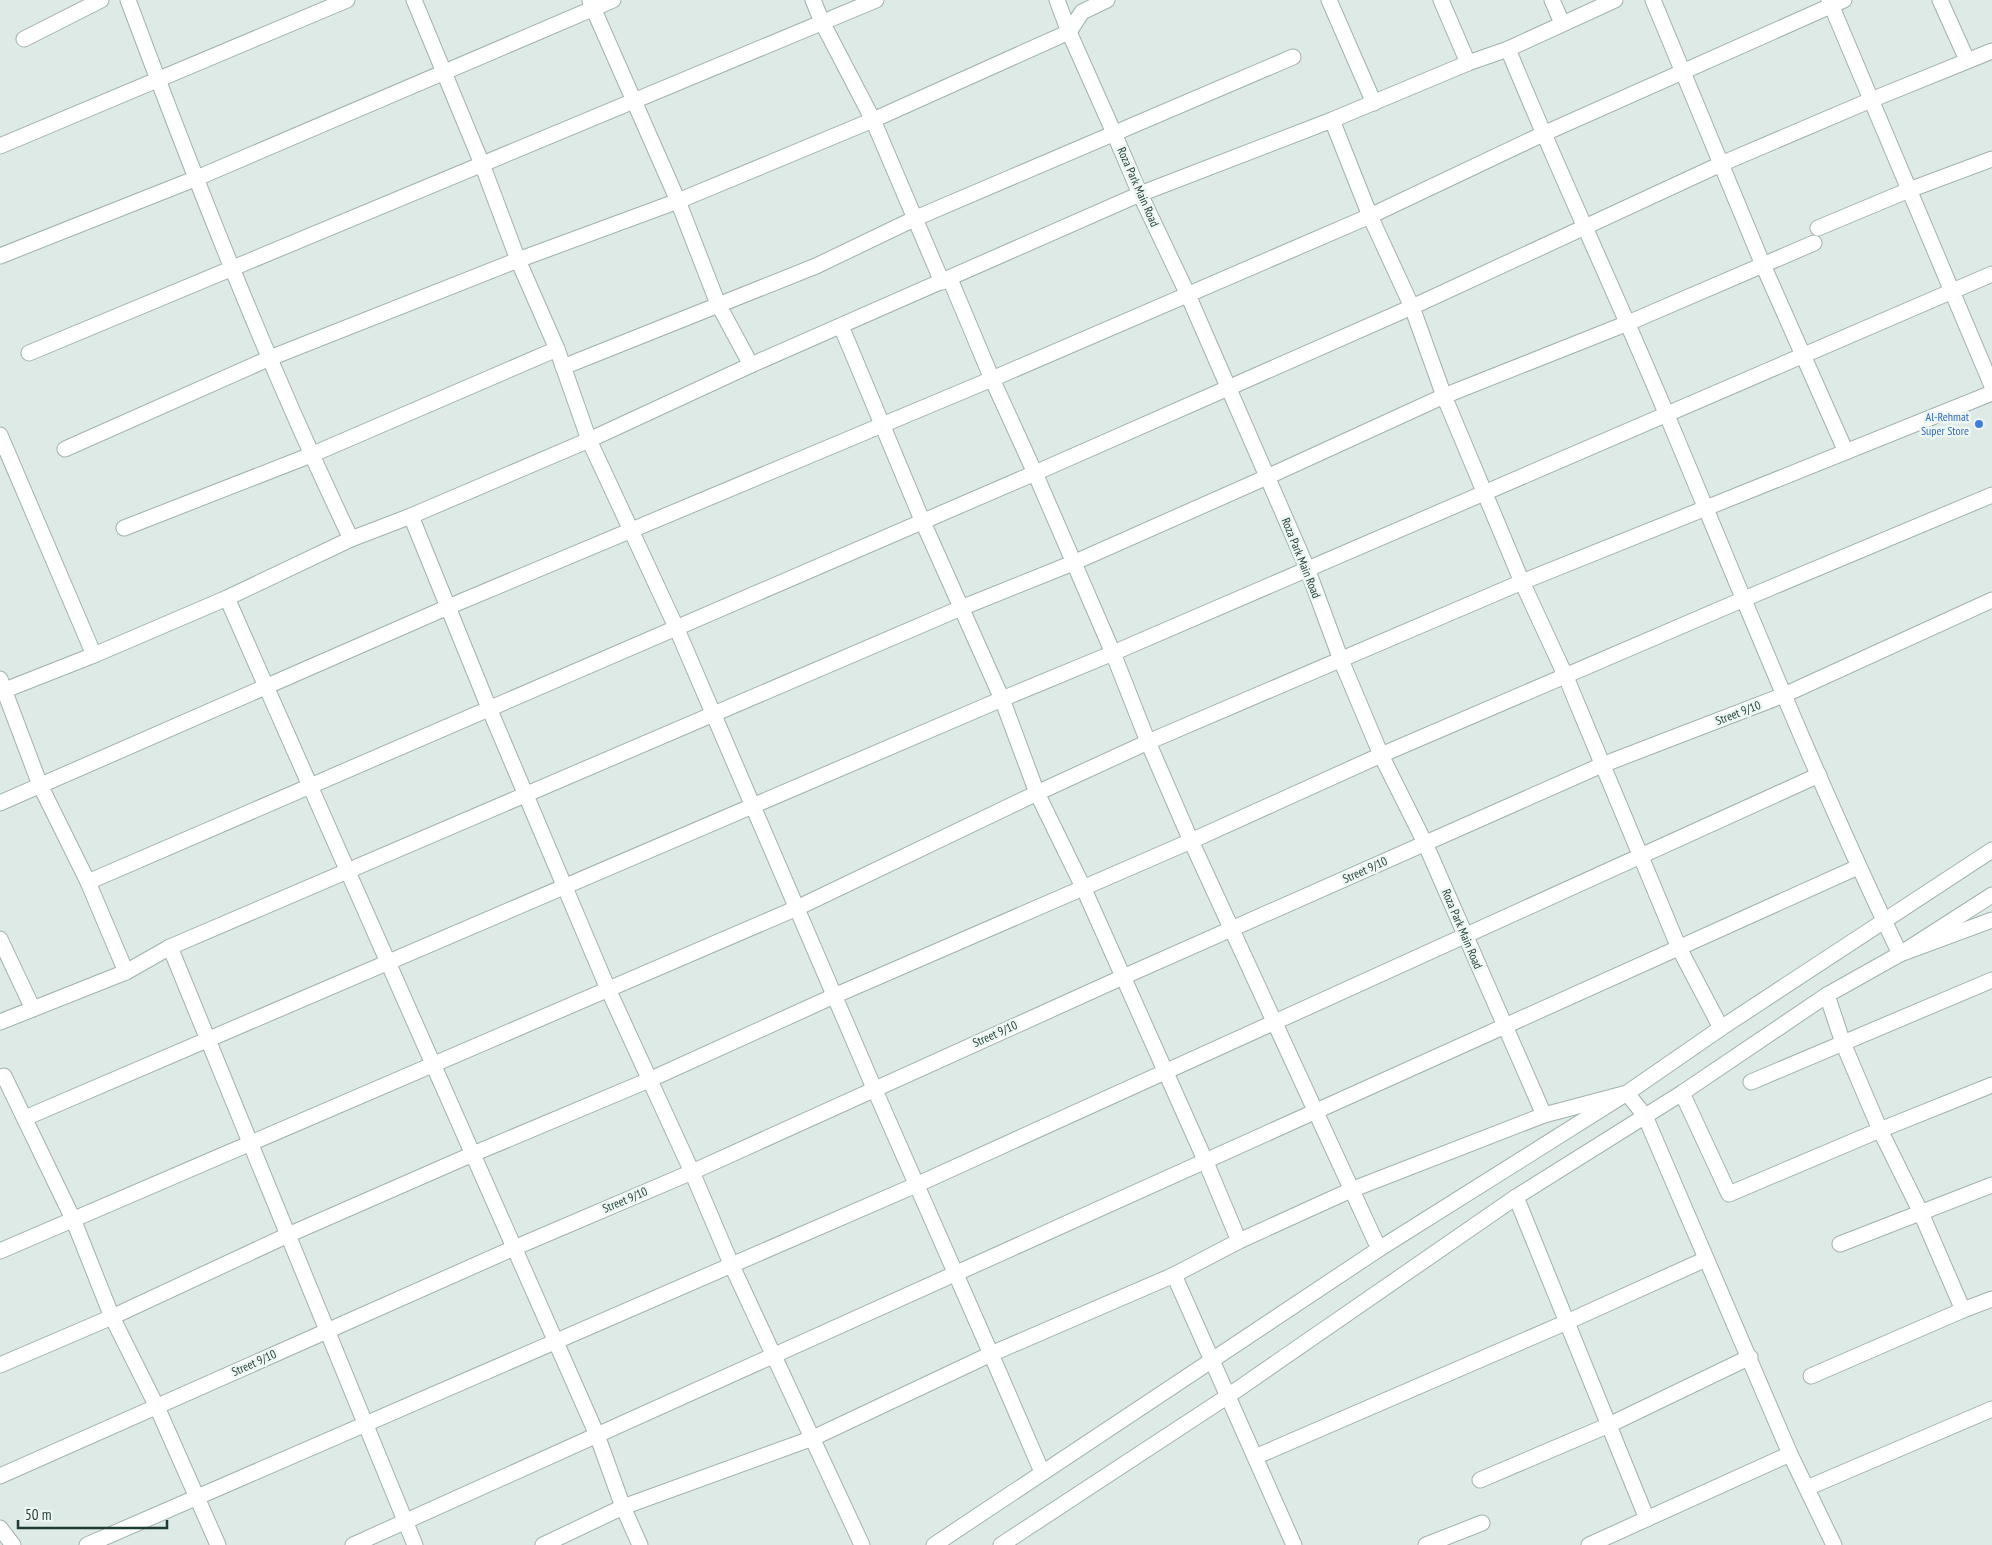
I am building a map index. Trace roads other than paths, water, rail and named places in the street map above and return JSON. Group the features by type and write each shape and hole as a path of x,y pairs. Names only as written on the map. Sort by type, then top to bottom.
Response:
{"street":[{"path":"24,39 101,0"},
{"path":"128,0 232,269 311,455 351,539"},
{"path":"0,146 347,0"},
{"path":"414,0 482,164 518,260 556,349 589,440 676,626 916,1186 992,1354 1042,1472"},
{"path":"0,256 197,178 444,72 591,4 613,0"},
{"path":"813,0 822,22 873,120 916,218 1035,472 1191,841 1379,1249"},
{"path":"29,353 876,0"},
{"name":"Roza Park Main Road","path":"1057,0 1069,32 1140,194 1188,295 1307,568 1341,660 1382,755 1425,844 1544,1115"},
{"path":"65,449 270,358 518,260 678,201 873,120 1069,32 1082,12 1107,0"},
{"path":"1329,0 1374,103"},
{"path":"1441,0 1468,63"},
{"path":"1552,0 1562,23"},
{"path":"126,972 88,882 40,785 2,687 94,655 227,598 351,539 411,516 589,440 751,365 1140,194 1332,120 1468,63 1508,49 1615,0"},
{"path":"1652,0 1763,265 1846,452"},
{"path":"1940,0 1967,60"},
{"path":"0,803 448,607 992,380 1370,216 1543,134 1835,2 1871,100 1992,386"},
{"path":"591,4 678,201 718,304 751,365"},
{"path":"1508,49 1543,134 1628,323 1705,509 1858,867 1900,954"},
{"path":"88,882 1412,307 1721,164 1992,51"},
{"path":"563,367 816,266 916,218 1293,57"},
{"path":"1332,120 1370,216 1412,307 1444,396 1522,582 1566,677 1679,948 1721,1028"},
{"path":"1818,228 1909,190 1992,159"},
{"path":"0,1022 126,972 170,947 961,608 1073,563 1444,396 1628,323 1814,243"},
{"path":"25,1118 1002,699 1112,654 1307,568 1992,274"},
{"path":"840,326 922,520 1002,699 1037,793 1083,887 1205,1160 1239,1241"},
{"path":"124,528 311,455 556,349"},
{"path":"0,1251 796,908 1148,742 1522,582 1992,393"},
{"path":"0,435 94,655"},
{"path":"0,1365 112,1317 473,1154 650,1080 834,996 1191,841 1382,755 1744,599 1992,495"},
{"path":"411,516 489,708 608,989 692,1172 773,1356 862,1545"},
{"path":"227,598 597,1435 622,1507 640,1545"},
{"name":"Street 9/10","path":"0,1476 514,1248 692,1172 874,1088 1602,765 1784,695 1992,600"},
{"path":"87,1545 916,1186 1819,775"},
{"path":"934,1545 1379,1249 1626,1093 1721,1028 1992,850"},
{"path":"353,1545 1858,867"},
{"path":"1001,1545 1228,1396 1516,1197 1682,1093 1827,995 1900,954 1992,895"},
{"path":"1900,954 1992,920"},
{"path":"0,939 33,1009"},
{"path":"170,947 415,1545"},
{"path":"1751,1082 1992,980"},
{"path":"1827,995 1843,1043 1880,1130 1921,1213 1963,1310"},
{"path":"0,1078 4,1076 73,1218 112,1317 156,1406 218,1545"},
{"path":"1682,1093 1729,1194 1992,1085"},
{"path":"543,1545 622,1507 813,1438 992,1354 1174,1275 1239,1241 1351,1190 1544,1115 1626,1093"},
{"path":"1626,1093 1645,1116 1790,1454 1834,1545"},
{"path":"1840,1244 1992,1185"},
{"path":"1516,1197 1647,1519"},
{"path":"1255,1458 1567,1322 1706,1259"},
{"path":"1174,1275 1294,1545"},
{"path":"1811,1376 1992,1299"},
{"path":"1480,1480 1609,1425 1750,1357"},
{"path":"1807,1488 1992,1409"},
{"path":"1589,1545 1790,1454"},
{"path":"1426,1545 1482,1522"},
{"path":"0,1528 13,1545"}],"place":[{"name":"Al-Rehmat Super Store","path":"1979,424"}]}
